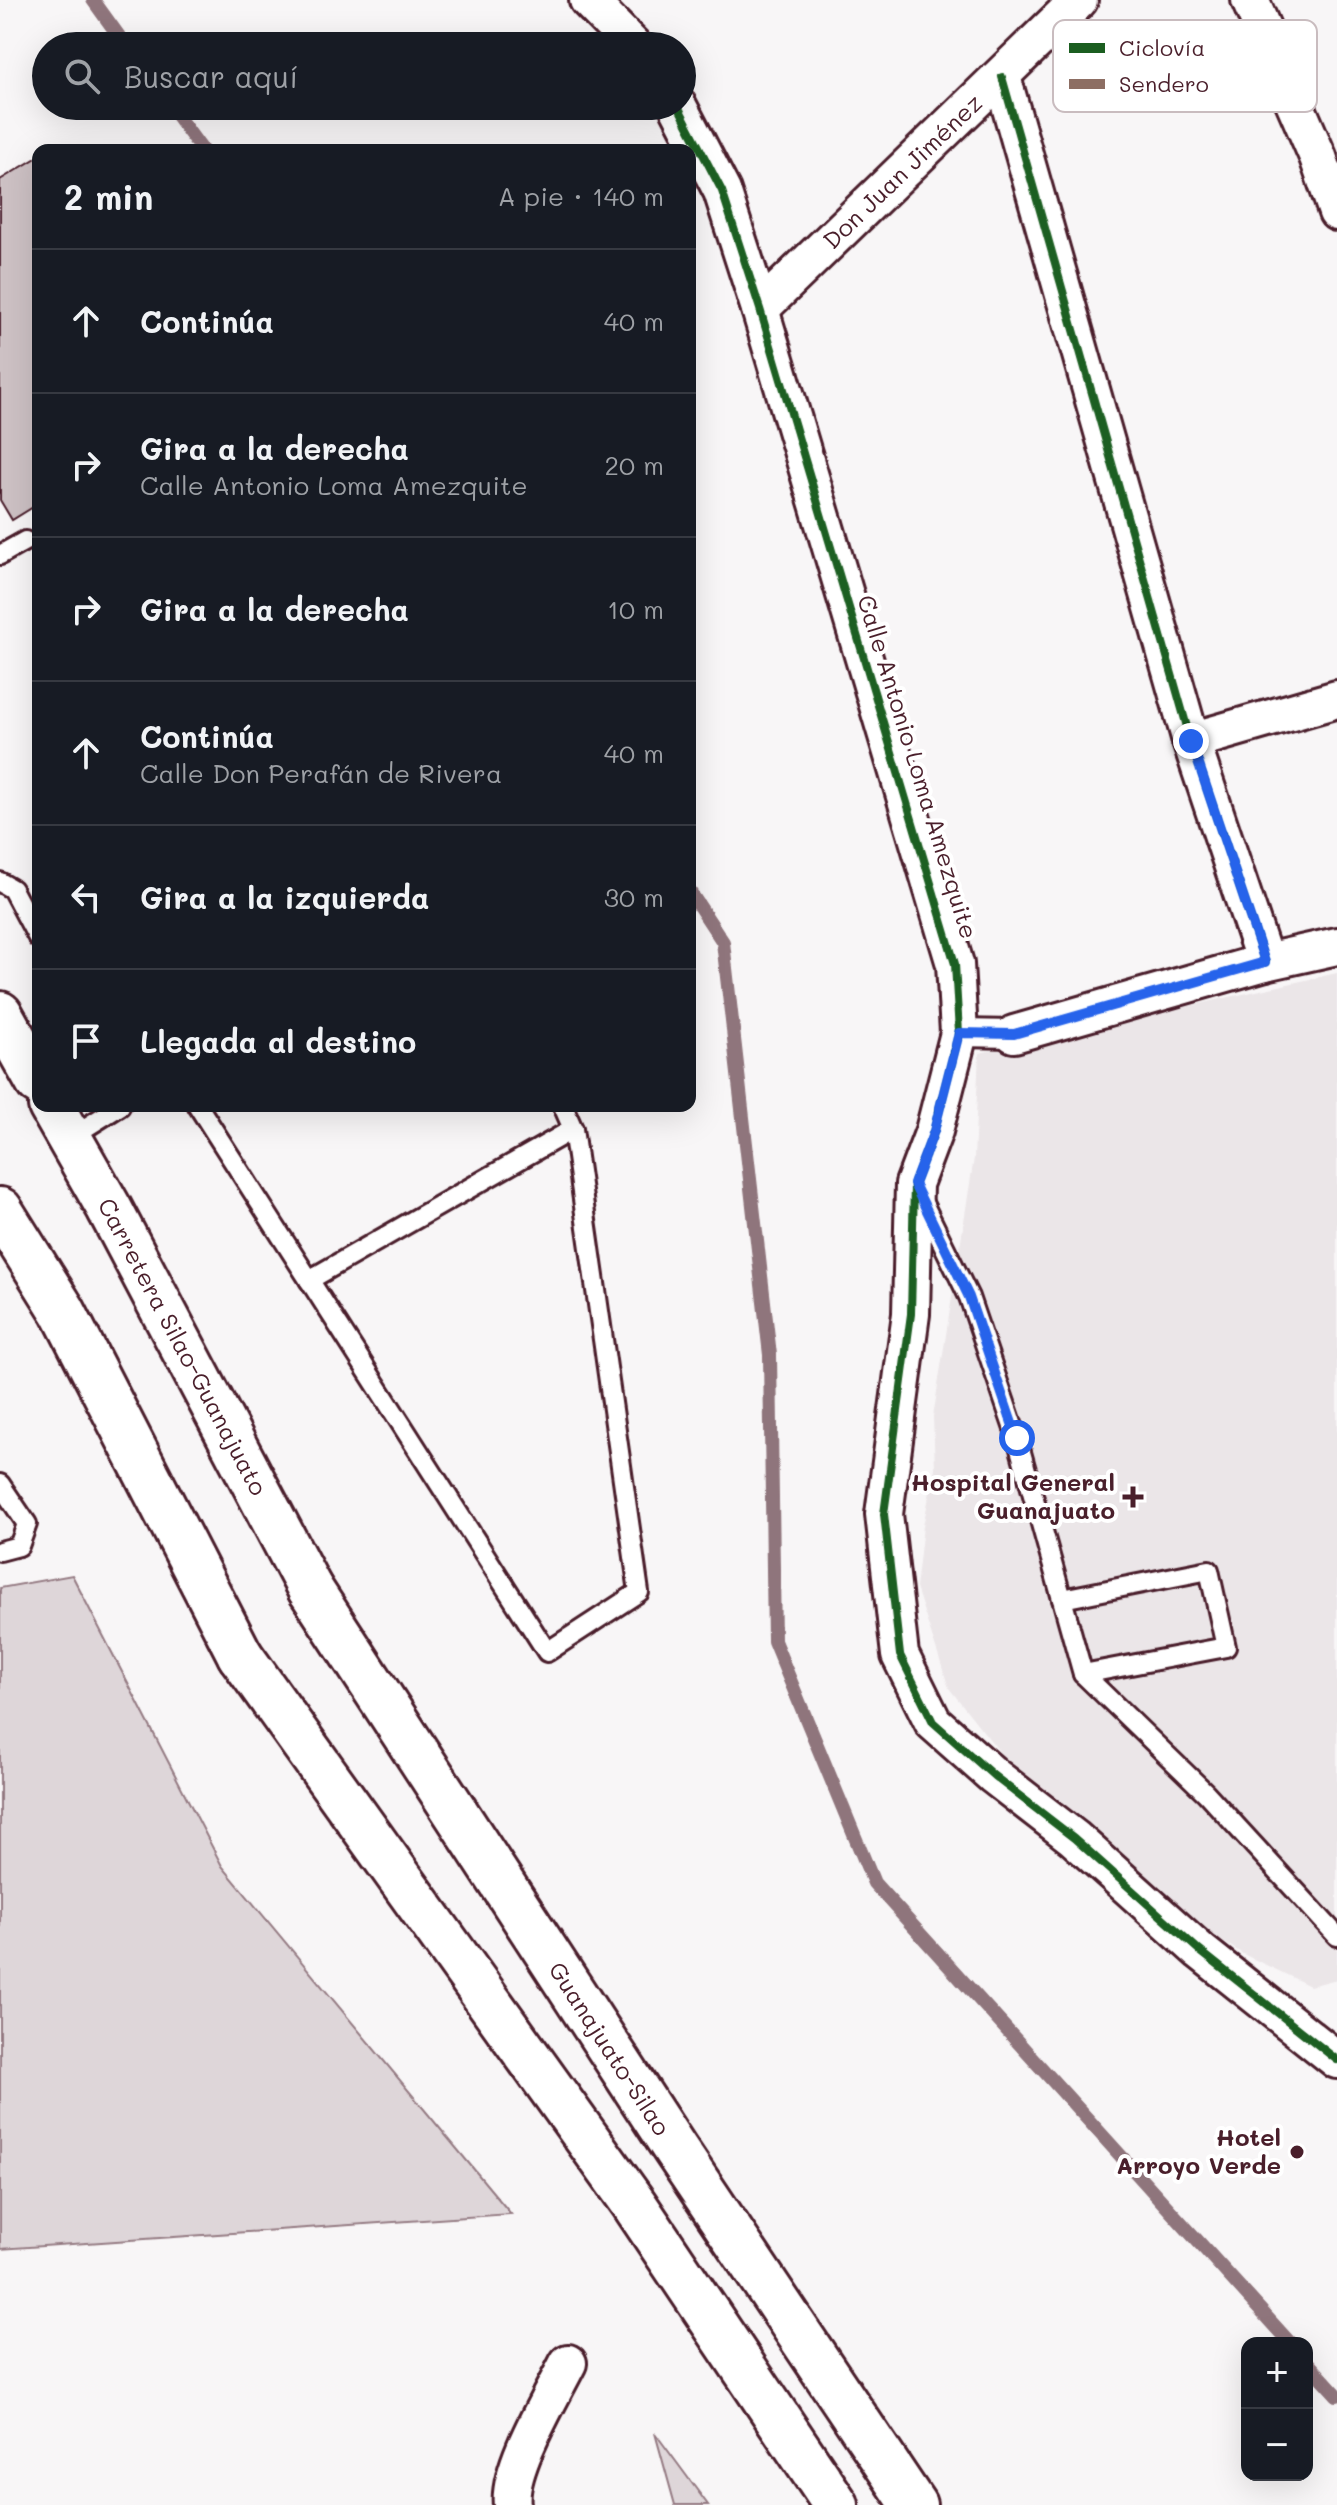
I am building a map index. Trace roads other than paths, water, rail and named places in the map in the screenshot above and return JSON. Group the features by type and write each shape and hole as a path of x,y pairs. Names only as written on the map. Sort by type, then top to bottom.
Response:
{"main road":[{"path":"0,1014 32,1071"},
{"name":"Carretera Silao-Guanajuato","path":"60,1122 310,1589"},
{"path":"2,1220 63,1311 240,1655 634,2204 836,2505"},
{"name":"Guanajuato-Silao","path":"310,1589 675,2149 914,2505"}],"street":[{"name":"Don Juan Jiménez","path":"1059,20 1079,0"},
{"path":"1250,0 1261,20"},
{"path":"593,2 620,32"},
{"name":"Don Juan Jiménez","path":"760,309 1053,26"},
{"path":"1002,77 1191,741 1265,962"},
{"path":"1309,112 1328,148 1337,212"},
{"name":"Calle Antonio Loma Amezquite","path":"685,120 722,191 760,309 955,964 959,1033 934,1131 914,1184 911,1314 884,1514 900,1655 933,1722 994,1776 1074,1838 1200,1951 1337,2060"},
{"path":"1191,741 1337,699"},
{"path":"959,1033 1014,1034 1265,962 1337,946"},
{"path":"512,2505 519,2461 568,2363"}],"lane":[{"path":"0,555 25,541"},
{"path":"0,882 12,889 32,927"},
{"path":"60,1122 98,1112"},
{"path":"202,1112 547,1652 639,1592 573,1129 566,1112"},
{"path":"309,1280 573,1129"},
{"path":"914,1184 969,1297 1017,1438 1083,1674 1206,1793 1337,1936"},
{"path":"0,1484 27,1524 19,1546 0,1551"},
{"path":"1062,1599 1209,1570 1226,1647 1083,1674"}],"waterway":[{"path":"93,0 116,32"},
{"path":"180,120 198,144"},
{"path":"696,901 723,942 770,1355 774,1641 874,1883 1285,2337"},
{"path":"1313,2369 1337,2395"}],"place":[{"name":"Hospital General Guanajuato","path":"1133,1497"},
{"name":"Hotel Arroyo Verde","path":"1297,2152"}]}
